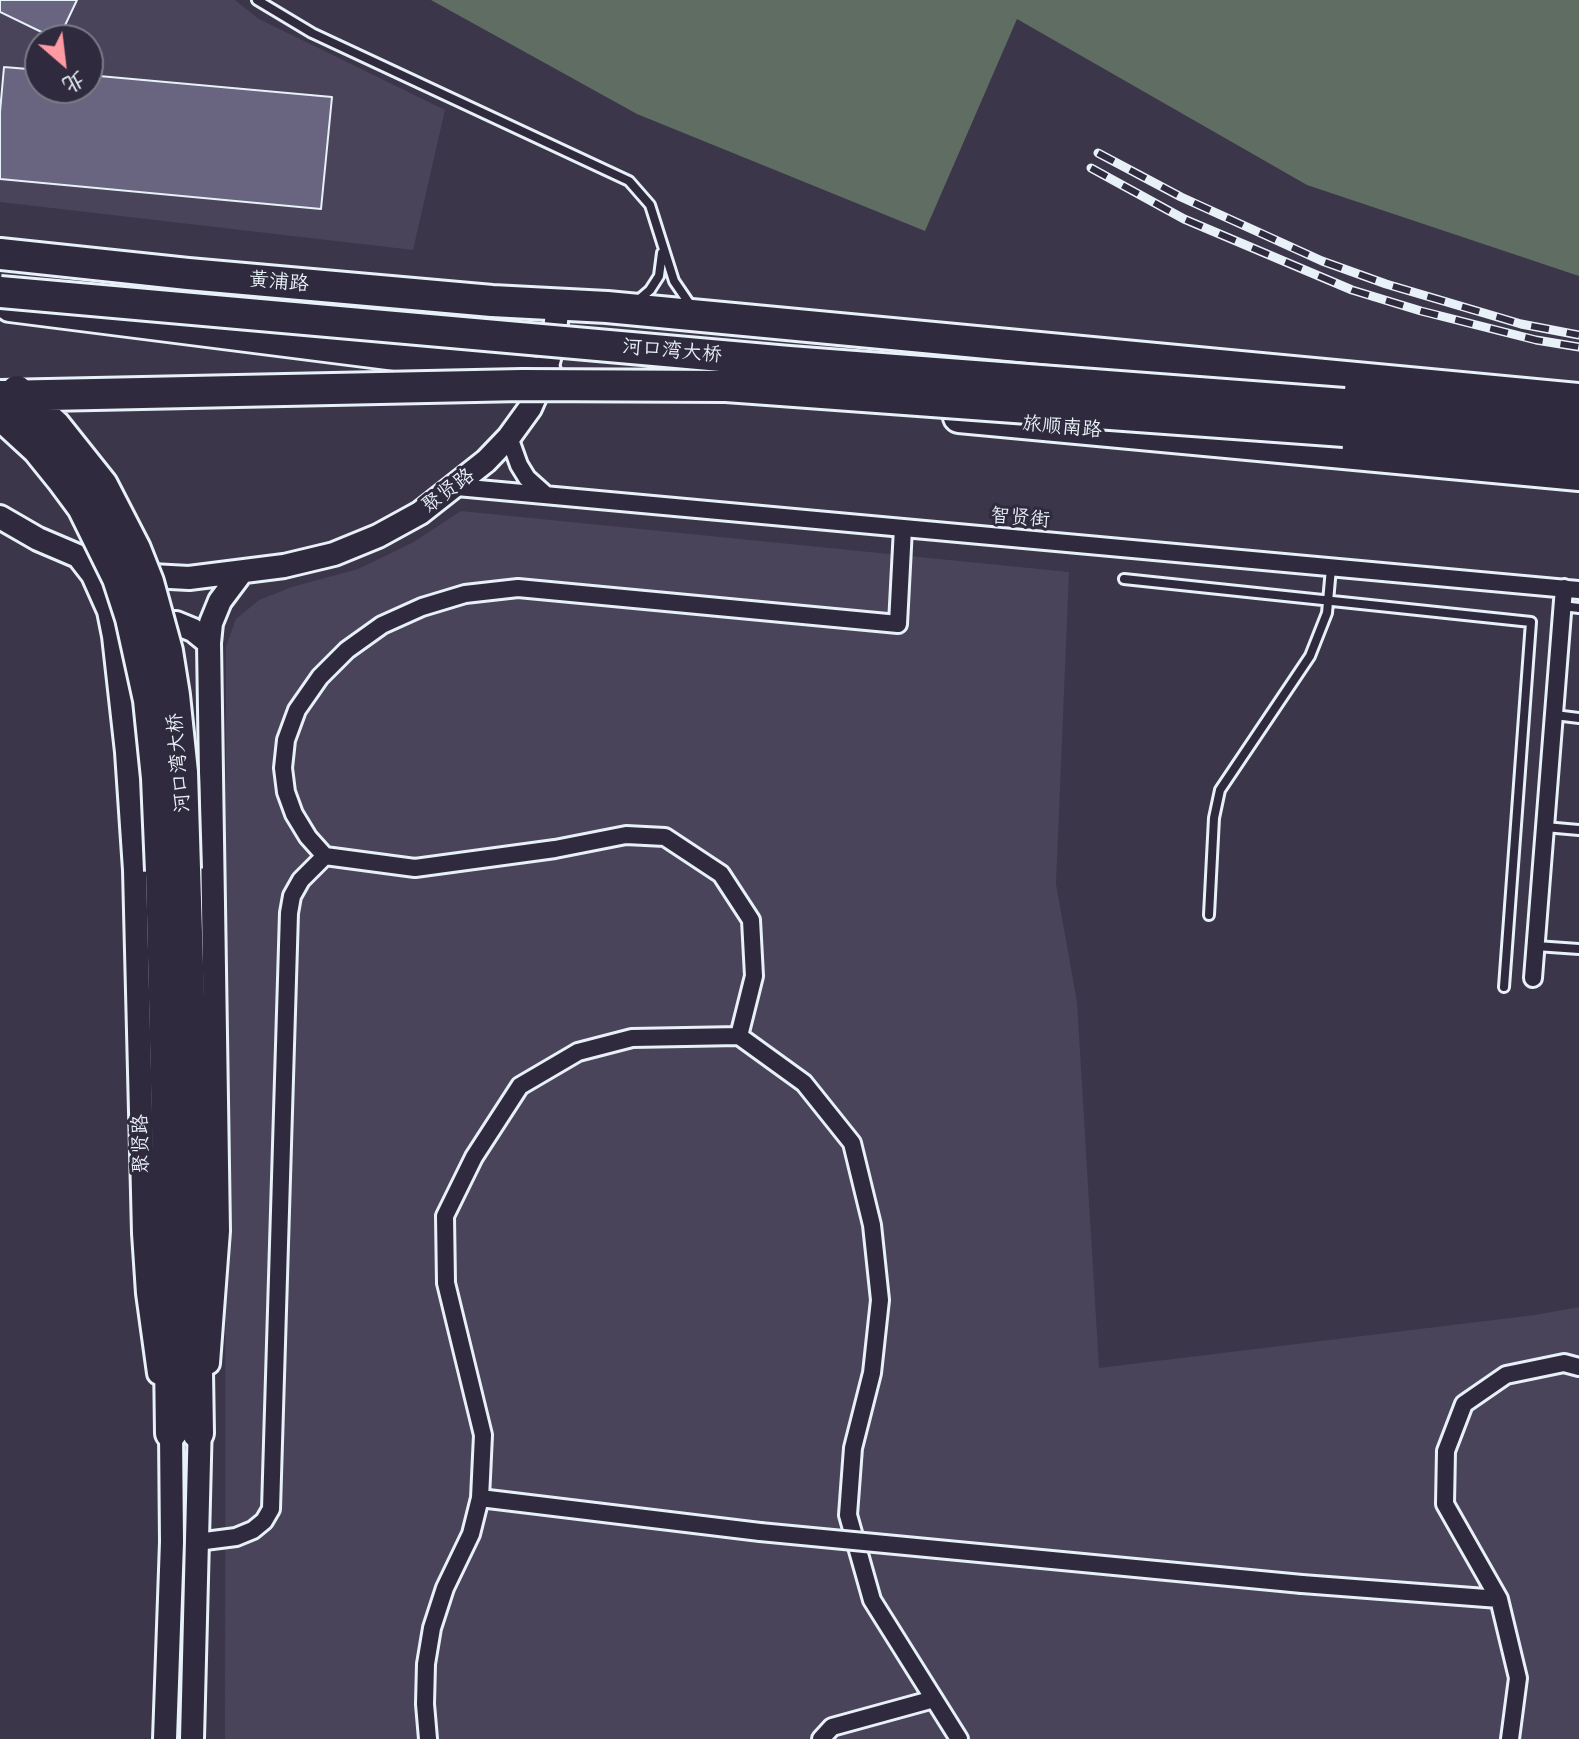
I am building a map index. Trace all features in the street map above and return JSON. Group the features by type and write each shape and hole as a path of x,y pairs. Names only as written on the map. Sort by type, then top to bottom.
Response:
{"highway":[{"name":"黄浦路","path":"0,254 477,300 558,304"},
{"name":"河口湾大桥","path":"0,292 789,362 1344,418"},
{"path":"558,304 1579,399"},
{"path":"0,305 545,374"},
{"name":"旅顺南路","path":"545,374 904,412 1579,475"},
{"name":"河口湾大桥","path":"0,377 30,402 80,455 120,517 144,571 158,616 174,695 182,772 173,870 184,1433"},
{"name":"河口湾大桥","path":"0,396 522,385 711,386 1344,418"},
{"name":"河口湾大桥","path":"0,414 38,449 83,507 118,578 131,618 149,700 157,778 173,870"},
{"path":"1344,418 1579,425"},
{"path":"1344,418 1579,451"}],"main road":[{"name":"聚贤路","path":"0,517 38,539 106,569 138,576 189,578 241,573 334,554 378,536 420,513 457,487 509,437 530,408 545,374 554,339 558,304"},
{"name":"聚贤路","path":"79,557 101,591 114,636 127,752 135,870 148,1293 184,1433 197,1542 192,1739"},
{"name":"聚贤路","path":"165,1739 172,1542 184,1433 211,1340 218,1231 209,643 211,623 220,601 241,573"},
{"path":"114,636 137,625 166,622 193,630 209,643"}],"street":[{"path":"509,437 527,478 546,495"},
{"name":"智贤街","path":"457,487 1571,589"},
{"path":"739,1036 754,976 751,920 721,874 665,837 626,835 555,849 415,868 325,856 308,837 294,814 286,792 283,768 286,740 297,710 320,677 347,650 382,625 422,607 465,594 518,588 898,624 903,528"},
{"path":"1533,978 1554,715 1571,607 1571,589"},
{"path":"197,1542 236,1537 253,1530 264,1521 271,1509 289,913 292,896 301,880 325,856"},
{"path":"428,1739 426,1664 432,1628 445,1588 471,1534 480,1498 483,1435 446,1283 445,1216 474,1157 520,1086 578,1052 632,1038 739,1036 804,1083 852,1143 872,1225 880,1300 872,1373 853,1448 848,1515 872,1600 959,1739"},
{"path":"1510,1739 1518,1678 1499,1599 1445,1504 1446,1451 1464,1404 1506,1375 1564,1363 1579,1367"},
{"path":"480,1498 760,1532 1302,1584 1499,1599"},
{"path":"821,1739 832,1727 934,1699"}],"lane":[{"path":"257,0 312,33 629,181 650,205 681,294 693,308 709,316"},
{"path":"622,308 640,300 659,276 663,259 662,240"},
{"path":"1209,915 1214,818 1220,790 1310,656 1327,613 1331,567"},
{"path":"1124,579 1531,622 1504,987"},
{"path":"1554,715 1579,718"},
{"path":"1545,827 1579,830"},
{"path":"1536,946 1579,949"}],"shaded area":[{"path":"0,0 235,0 259,19 445,110 413,250 0,202"},
{"path":"461,511 1069,572 1056,884 1077,1002 1099,1368 1579,1307 1579,1739 225,1739 226,646 236,619 259,600 292,587 358,569 412,543"}],"green space":[{"path":"431,0 1579,0 1579,276 1307,185 1017,19 925,231 637,114"}],"building":[{"path":"0,0 77,0 66,24 25,24 0,12"},
{"path":"4,67 24,69 24,104 104,104 104,76 332,97 321,209 0,179"}],"railway":[{"path":"1098,153 1181,197 1322,261 1386,284 1521,324 1579,335"},
{"path":"1091,168 1184,219 1352,290 1536,340 1579,347"}]}
